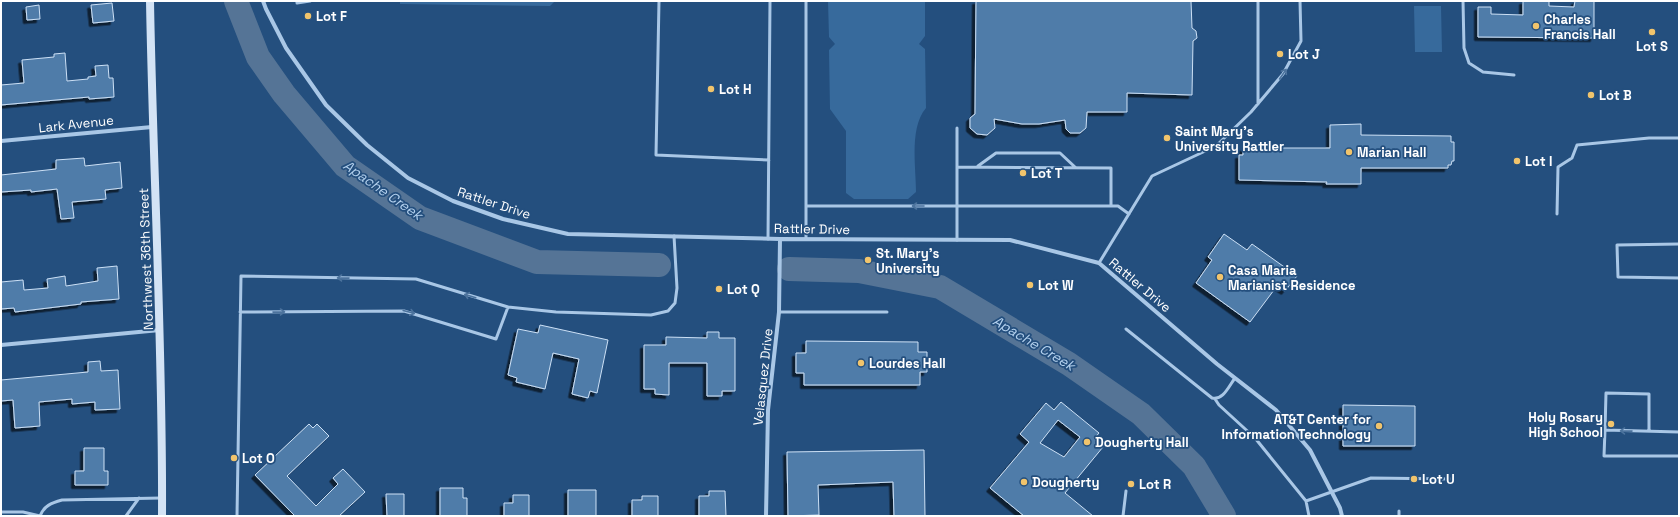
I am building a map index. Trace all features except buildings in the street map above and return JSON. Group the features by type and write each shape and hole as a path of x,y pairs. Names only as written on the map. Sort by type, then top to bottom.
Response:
{"main road":[{"name":"Northwest 36th Street","path":"150,1 152,127 160,330 162,516"}],"street":[{"name":"Rattler Drive","path":"263,1 286,48 326,105 367,145 408,178 453,200 503,219 568,234 768,239 1010,240 1099,263 1235,378 1276,410 1310,450 1340,508 1342,516"},
{"name":"Lark Avenue","path":"1,141 152,127"},
{"name":"Velasquez Drive","path":"766,516 768,410 779,312 780,239"},
{"path":"1,345 160,330"}],"lane":[{"path":"297,1 310,1"},
{"path":"659,1 656,155 769,160"},
{"path":"768,239 770,1"},
{"path":"806,1 806,239"},
{"path":"1258,1 1258,104"},
{"path":"1099,263 1152,176 1216,146 1258,104 1283,74 1301,41 1300,1"},
{"path":"1463,1 1464,48 1469,63 1483,72 1514,74"},
{"path":"957,128 957,240"},
{"path":"1557,214 1558,167 1572,158 1577,145 1649,138 1679,138"},
{"path":"978,167 996,153 1060,153 1076,168"},
{"path":"957,167 1110,168 1111,206"},
{"path":"806,206 1118,206 1129,214"},
{"path":"237,516 241,276 416,279 508,307 556,312 651,315 668,311 675,303 677,288 674,236"},
{"path":"1679,244 1617,245 1618,278 1679,278"},
{"path":"240,312 404,311 496,339 508,307"},
{"path":"779,312 887,312"},
{"path":"1126,329 1215,399 1219,405 1255,438 1306,502 1308,516"},
{"path":"1215,399 1222,397 1235,378"},
{"path":"1649,431 1649,394 1606,393 1604,456 1679,456"},
{"path":"1605,430 1679,432"},
{"path":"1306,502 1371,478 1451,480"},
{"path":"1123,516 1126,491"},
{"path":"126,516 139,498"},
{"path":"1,512 23,512 40,516 42,509 52,503 62,500 162,498"}],"shaded area":[{"path":"400,1 555,1 550,6 400,4"},
{"path":"828,1 925,1 925,36 919,44 925,49 926,108 917,126 915,137 916,192 908,199 854,199 846,193 846,131 830,109 829,50 835,44 829,37"},
{"path":"1414,6 1441,6 1442,52 1415,52"}],"waterway":[{"name":"Apache Creek","path":"236,1 258,57 284,94 345,166 420,218 537,262 659,265"},
{"name":"Apache Creek","path":"789,269 859,271 940,287 1069,364 1141,414 1194,466 1224,516"}],"place":[{"name":"Lot F","path":"308,16"},
{"name":"Charles Francis Hall","path":"1536,26"},
{"name":"Lot S","path":"1652,32"},
{"name":"Lot J","path":"1280,54"},
{"name":"Lot H","path":"711,89"},
{"name":"Lot B","path":"1591,95"},
{"name":"Saint Mary's University Rattler","path":"1167,138"},
{"name":"Marian Hall","path":"1349,152"},
{"name":"Lot I","path":"1517,161"},
{"name":"Lot T","path":"1023,173"},
{"name":"St. Mary's University","path":"868,260"},
{"name":"Casa Maria Marianist Residence","path":"1220,277"},
{"name":"Lot W","path":"1030,285"},
{"name":"Lot Q","path":"719,289"},
{"name":"Lourdes Hall","path":"861,363"},
{"name":"Holy Rosary High School","path":"1611,424"},
{"name":"AT&T Center for Information Technology","path":"1379,426"},
{"name":"Dougherty Hall","path":"1087,442"},
{"name":"Lot O","path":"234,458"},
{"name":"Lot U","path":"1414,479"},
{"name":"Dougherty","path":"1024,482"},
{"name":"Lot R","path":"1131,484"}]}
